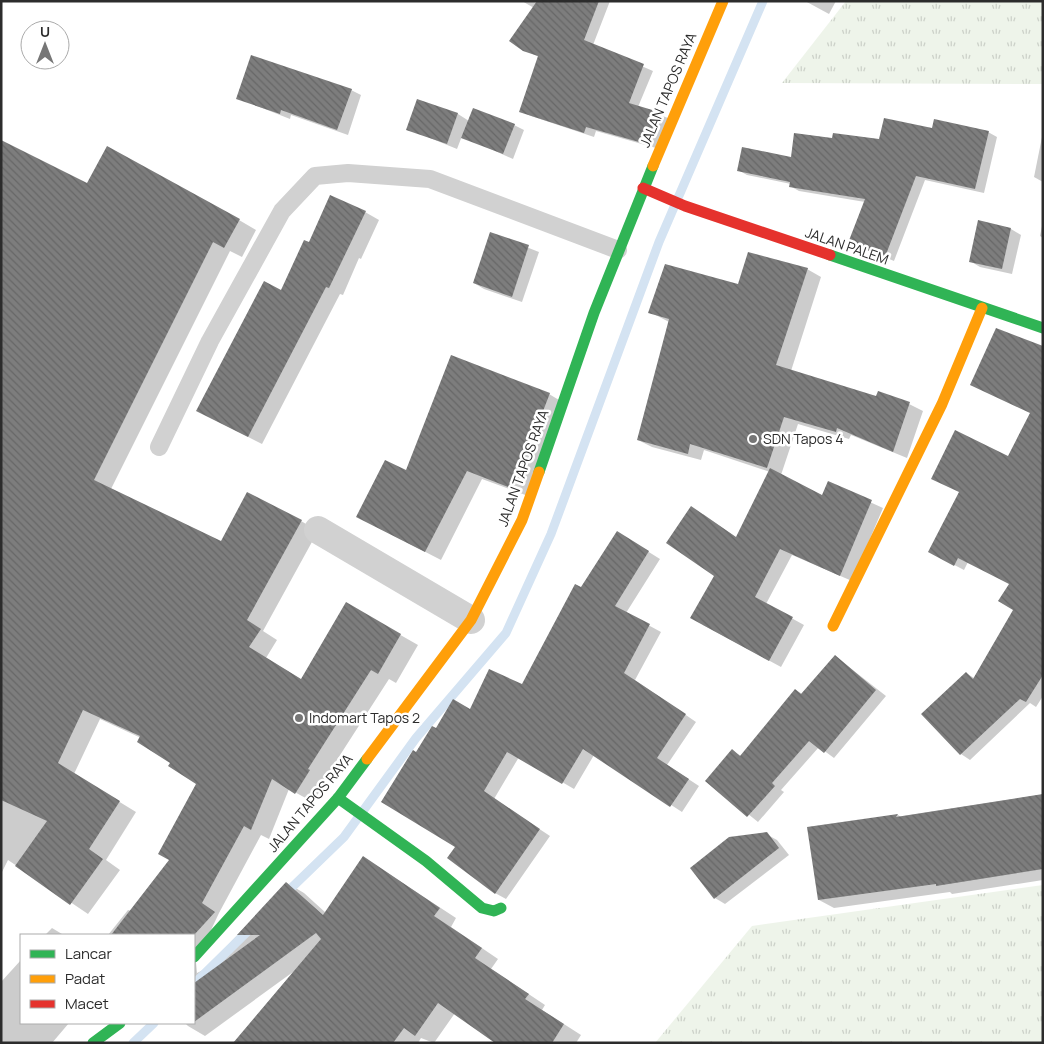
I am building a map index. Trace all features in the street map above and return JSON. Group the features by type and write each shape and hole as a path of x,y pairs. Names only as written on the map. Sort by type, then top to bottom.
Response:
{"main road":[{"name":"JALAN TAPOS RAYA","path":"195,956 209,943 338,798 471,620 522,520 618,250 723,1"},
{"name":"JALAN PALEM","path":"643,188 686,206 1043,328"},
{"path":"833,626 942,404 982,308"},
{"path":"338,798 363,814 426,861 482,908 494,911 501,908"},
{"path":"94,1043 119,1024"}],"street":[{"path":"318,530 471,620"}],"lane":[{"path":"159,447 210,341 282,211 315,176 348,173 430,179 618,250"}],"green space":[{"path":"846,1 1043,1 1043,84 782,83"},
{"path":"1043,885 1043,1043 655,1043 752,926"}],"building":[{"path":"537,1 599,1 584,40 644,64 629,103 659,112 646,144 586,127 584,133 519,112 538,56 523,51 509,41"},
{"path":"251,55 352,89 337,130 281,110 280,114 236,99"},
{"path":"417,99 458,113 447,144 406,130"},
{"path":"473,108 515,124 503,154 461,138"},
{"path":"884,118 932,128 934,119 989,131 975,189 916,176 885,257 848,243 865,199 789,187 790,182 737,171 742,147 791,157 794,133 832,138 833,133 879,139"},
{"path":"1,140 87,183 107,146 240,219 224,248 213,242 94,480 221,541 247,492 302,520 247,620 261,629 249,647 301,679 346,602 401,634 378,674 371,670 308,769 310,770 295,794 272,779 251,830 244,826 202,903 215,912 195,934 112,934 169,860 158,854 196,784 168,766 170,763 137,742 140,736 83,710 58,763 120,801 89,849 103,859 70,905 15,866 47,821 1,800"},
{"path":"330,195 366,211 329,288 326,287 248,437 196,411 264,281 281,290 304,240 309,242"},
{"path":"978,220 1011,228 1002,269 969,262"},
{"path":"490,232 529,245 512,297 473,283"},
{"path":"748,252 808,268 776,365 876,396 878,391 910,402 893,452 837,428 836,432 784,417 767,468 690,444 688,454 637,440 669,319 648,313 665,264 738,284"},
{"path":"996,328 1043,346 1043,675 1026,702 1020,699 960,755 921,714 966,672 973,679 1013,610 998,601 1009,584 958,558 954,566 928,552 959,492 931,479 955,430 1008,456 1030,413 970,385"},
{"path":"451,355 550,393 513,489 467,471 425,552 356,517 385,460 406,470"},
{"path":"770,468 822,495 828,481 872,500 840,576 780,549 755,597 793,617 769,661 690,618 714,576 666,543 691,506 736,537"},
{"path":"617,531 649,551 615,606 650,624 624,673 686,714 657,758 689,779 670,807 583,749 562,784 507,752 484,791 540,829 495,894 447,858 455,847 381,802 413,750 416,752 432,726 436,728 453,699 470,709 489,669 522,684 575,584 581,587"},
{"path":"835,655 876,690 824,753 809,741 772,783 775,786 747,817 705,781 732,749 740,756 795,689 801,694"},
{"path":"1043,794 1043,869 936,886 936,884 818,900 807,827 898,814 896,817"},
{"path":"767,832 779,848 714,899 690,868 729,837"},
{"path":"363,856 440,908 434,916 482,948 475,958 529,994 525,999 564,1024 552,1043 495,1043 438,1003 415,1036 404,1028 393,1043 233,1043 321,939 316,933 195,1021 195,982 260,935 237,935 286,882 323,915"}],"waterway":[{"path":"283,896 344,837 416,738 506,633 551,534 659,242 763,1"},
{"path":"195,983 251,928"},
{"path":"133,1043 153,1024"}],"traffic: fast":[{"path":"539,472 594,313 653,166"},
{"path":"830,255 1043,328"},
{"path":"195,956 338,798 367,759"},
{"path":"338,798 426,861 482,908 494,911 501,908"},
{"path":"93,1043 119,1024"}],"traffic: slow":[{"path":"653,166 723,1"},
{"path":"833,626 942,404 982,308"},
{"path":"367,759 471,620 522,520 539,472"}],"traffic: jam":[{"path":"643,188 685,206 830,255"}],"place":[{"name":"SDN Tapos 4","path":"753,439"},
{"name":"Indomart Tapos 2","path":"299,718"}]}
